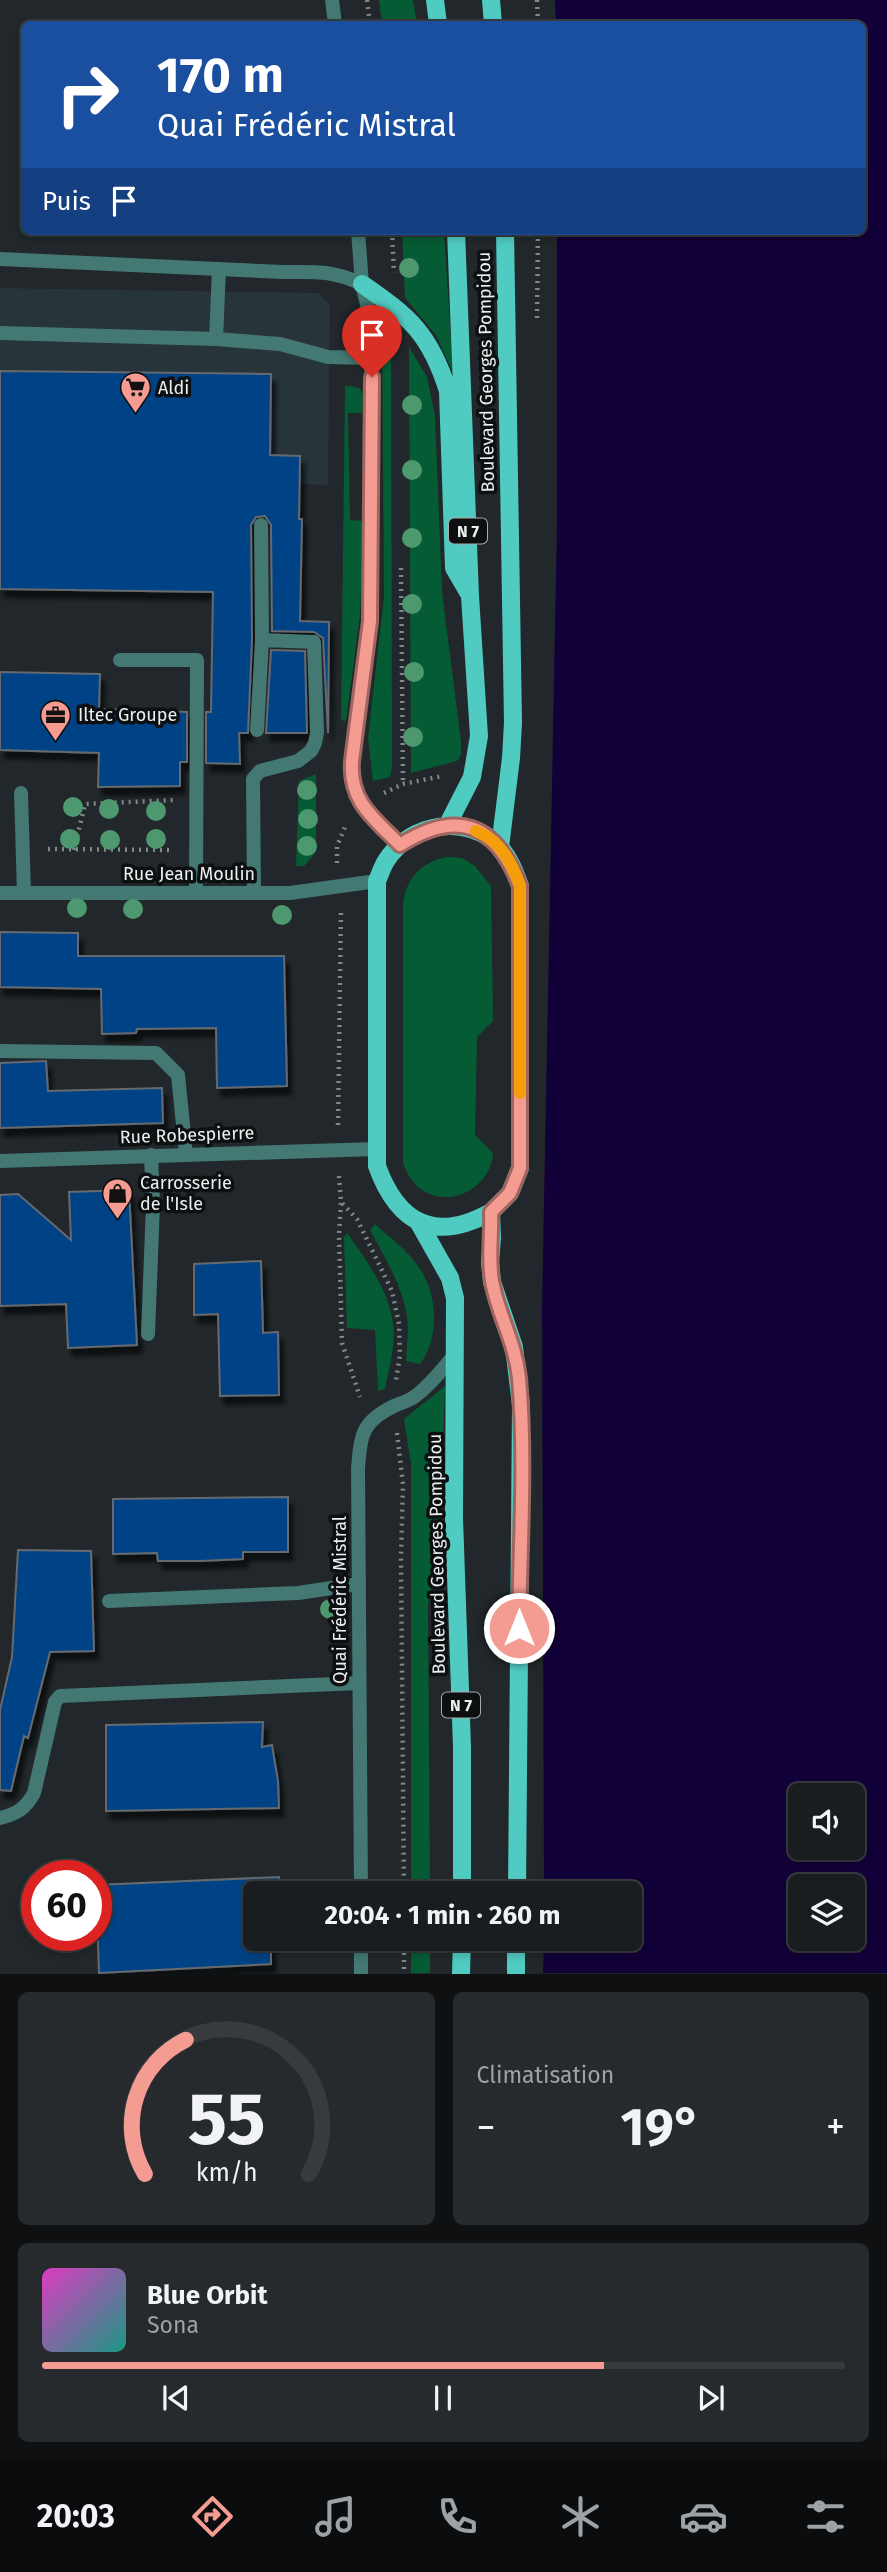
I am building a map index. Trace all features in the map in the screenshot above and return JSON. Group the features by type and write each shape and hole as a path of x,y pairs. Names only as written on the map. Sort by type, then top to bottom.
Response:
{"main road":[{"path":"435,0 438,21"},
{"path":"491,0 493,21"},
{"name":"Boulevard Georges Pompidou","path":"448,824 472,776 478,736 456,235"},
{"name":"Boulevard Georges Pompidou","path":"500,848 513,723 505,235"},
{"path":"362,284 412,321 433,351 443,375 448,391 454,568 470,596"},
{"path":"377,881 386,861 400,845 433,827 448,824 467,827 486,835 512,864 520,886 520,1168 510,1193 491,1212 472,1222 452,1227 433,1227 419,1223"},
{"name":"Boulevard Georges Pompidou","path":"377,881 377,1166 383,1183 396,1204 419,1223 450,1278 455,1298 454,1518 462,1747 462,1881"},
{"path":"491,1212 489,1262 492,1282 514,1347 521,1405 517,1881"},
{"path":"461,1951 461,1973"},
{"path":"516,1951 516,1973"}],"street":[{"path":"332,0 335,21"},
{"path":"358,235 362,284 371,320 372,569 370,621 351,779 362,806 400,845"},
{"path":"0,259 319,271 340,274 362,284"},
{"path":"216,339 219,269"},
{"path":"0,333 216,339 280,344 328,356 371,358"},
{"path":"257,730 262,640 261,525"},
{"path":"254,893 253,779 260,771 298,761 310,751 317,733 314,642 262,640"},
{"path":"120,660 197,660 196,894"},
{"path":"21,793 24,893"},
{"name":"Rue Jean Moulin","path":"0,893 290,893 377,881"},
{"path":"0,1051 156,1053 178,1074 186,1154"},
{"name":"Rue Robespierre","path":"0,1161 375,1149"},
{"path":"148,1334 153,1204 151,1155"},
{"path":"368,1423 422,1391 456,1353"},
{"name":"Quai Frédéric Mistral","path":"361,1881 358,1468 361,1435 368,1423"},
{"path":"109,1601 298,1593 359,1584"},
{"path":"0,1818 15,1814 27,1805 34,1793 55,1702 60,1696 359,1684"},
{"path":"361,1951 361,1973"}],"path":[{"path":"367,0 370,21"},
{"path":"537,0 538,21"},
{"path":"368,1423 342,1343 338,1149 340,887 337,846 351,817 362,806 403,784"},
{"path":"74,849 85,804 197,799"},
{"path":"23,849 196,850"},
{"path":"341,1202 357,1219 392,1291 399,1324 400,1355 391,1407 401,1449 403,1484 401,1558 404,1881"},
{"path":"404,1951 404,1973"}],"shaded area":[{"path":"555,0 887,0 887,1973 543,1973 544,1951 642,1951 642,1881 544,1881 542,1309 557,524 557,235 866,235 866,21 556,21"},
{"path":"0,288 319,293 330,306 328,485 0,476"}],"green space":[{"path":"379,0 413,0 416,21 382,21"},
{"path":"402,235 444,235 453,373 436,335 405,298"},
{"path":"388,321 391,323 392,767 390,777 373,781 368,738 384,597 382,329"},
{"path":"409,347 427,377 435,416 442,592 461,742 461,755 457,761 411,773"},
{"path":"345,386 357,387 363,396 362,413 348,413 350,520 364,521 360,615 346,721 341,720"},
{"path":"316,774 316,852 304,866 296,866 299,781"},
{"path":"447,857 462,858 475,866 491,886 493,1021 477,1037 475,1135 493,1153 485,1177 476,1186 454,1196 442,1197 429,1194 418,1187 403,1163 403,906 407,888 416,873 429,863"},
{"path":"375,1224 414,1260 430,1289 433,1329 431,1342 420,1364 406,1361 407,1313 394,1276 370,1230"},
{"path":"347,1233 376,1276 391,1311 394,1332 392,1357 385,1389 378,1391 375,1330 347,1328 344,1237"},
{"path":"445,1386 440,1540 428,1605 430,1881 411,1881 411,1464 404,1419"},
{"path":"411,1951 430,1951 430,1973 411,1973"}],"building":[{"path":"0,371 271,374 270,455 300,456 300,621 329,622 328,733 323,638 314,632 272,631 271,525 265,516 256,517 251,525 252,640 248,733 239,733 240,764 206,763 206,712 211,712 213,592 0,589"},
{"path":"271,650 305,651 307,733 266,733"},
{"path":"0,672 100,674 99,709 187,712 187,762 180,762 180,786 98,787 99,753 0,750"},
{"path":"0,932 78,933 78,956 284,956 287,1086 217,1088 216,1028 137,1029 136,1033 102,1034 101,989 0,987"},
{"path":"46,1061 48,1091 162,1088 163,1123 0,1128 0,1063"},
{"path":"129,1190 137,1345 68,1348 66,1304 0,1306 0,1195 18,1194 71,1240 69,1192"},
{"path":"261,1261 263,1333 278,1332 279,1395 220,1396 218,1314 194,1315 194,1264"},
{"path":"288,1497 288,1552 243,1552 243,1559 200,1561 158,1561 157,1553 113,1554 113,1499"},
{"path":"18,1550 91,1551 94,1651 50,1652 28,1738 24,1736 11,1791 0,1790 0,1710 12,1657"},
{"path":"263,1722 262,1747 272,1745 279,1808 106,1811 106,1725"},
{"path":"279,1877 279,1881 243,1881 243,1951 271,1951 271,1964 99,1973 98,1951 112,1951 112,1884"}],"slow traffic":[{"path":"476,831 486,835 500,848 512,864 520,886 520,1093"}],"place":[{"name":"Aldi","path":"135,415"},
{"name":"Iltec Groupe","path":"55,742"},
{"name":"Carrosserie de l'Isle","path":"117,1220"}],"route":[{"path":"372,377 370,621 352,761 351,779 354,790 362,806 400,845 433,827 448,824 467,827 486,835 512,864 520,886 520,1168 510,1193 491,1212 489,1262 497,1301 514,1347 521,1405 519,1628"}]}
